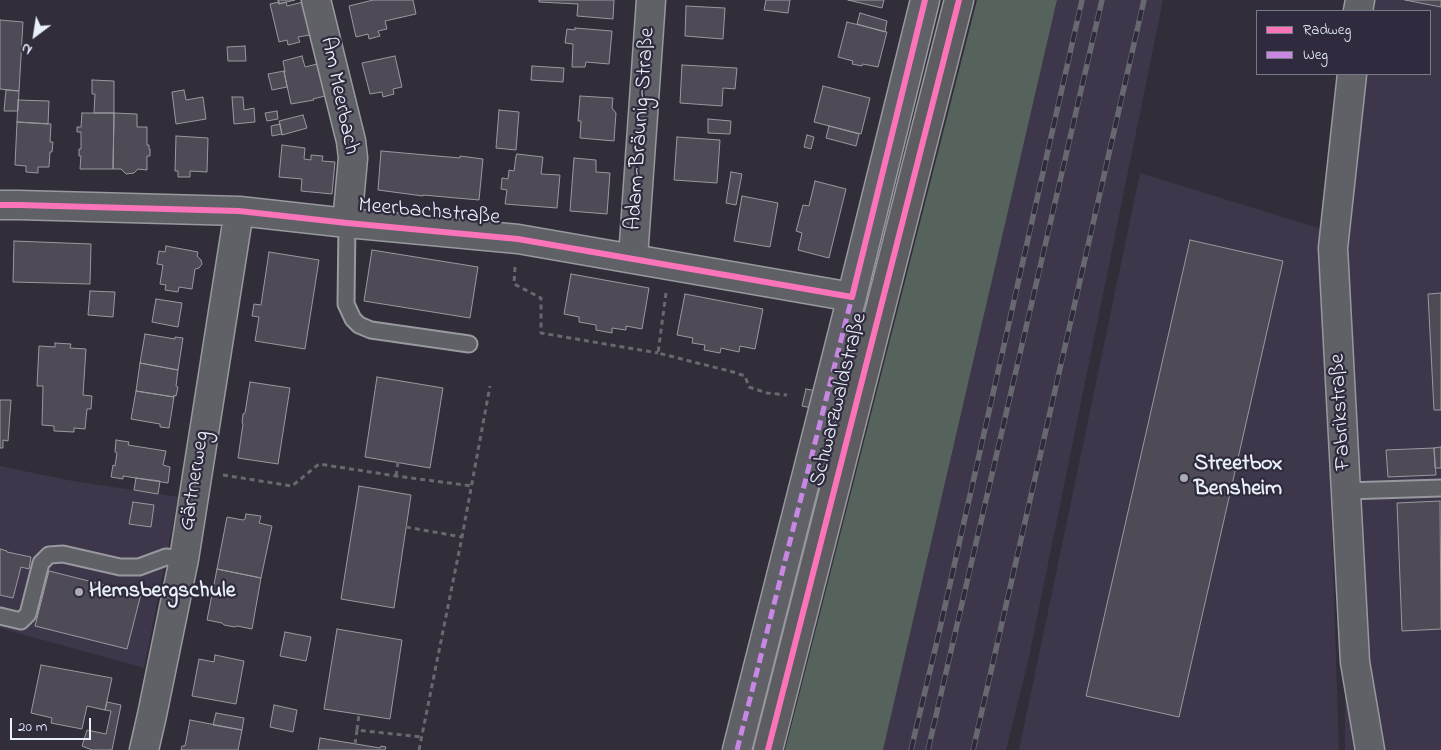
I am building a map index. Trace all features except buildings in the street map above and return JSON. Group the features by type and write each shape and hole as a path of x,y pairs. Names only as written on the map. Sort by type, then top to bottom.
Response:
{"main road":[{"name":"Schwarzwaldstraße","path":"768,750 960,0"}],"street":[{"name":"Am Meerbach","path":"316,0 351,141 353,158 348,223"},
{"name":"Adam-Bräunig-Straße","path":"633,258 651,0"},
{"name":"Schwarzwaldstraße","path":"737,750 925,0"},
{"name":"Fabrikstraße","path":"1352,75 1333,248 1355,662 1370,750"},
{"name":"Meerbachstraße","path":"0,205 239,211 518,239 852,296"},
{"name":"Gärtnerweg","path":"144,750 184,559 239,211"}],"lane":[{"path":"348,223 346,304 359,325 371,330 469,344"},
{"path":"1346,491 1441,488"},
{"path":"0,616 21,621 28,614 41,563 49,555 62,554 120,567 139,568 166,557 184,559"}],"path":[{"path":"518,239 514,284 541,298 541,333 658,353 733,372 745,376 749,387 767,393 787,396"},
{"path":"658,353 670,265"},
{"path":"419,750 490,386"},
{"path":"396,476 398,462"},
{"path":"198,471 292,486 319,464 472,486"},
{"path":"406,527 462,537"},
{"path":"356,744 359,714"},
{"path":"357,730 421,737"}],"shaded area":[{"path":"977,0 1057,0 883,750 785,750"},
{"path":"1057,0 1163,0 1029,657 1006,750 883,750"},
{"path":"1364,0 1441,0 1441,750 1345,750 1344,247 1358,75 1431,75 1431,10 1363,10"},
{"path":"1140,173 1328,231 1325,320 1339,750 1019,750"},
{"name":"Hemsbergschule","path":"0,466 67,480 178,497 144,668 0,628"}],"railway":[{"path":"911,750 1082,0"},
{"path":"928,750 1102,0"},
{"path":"973,750 1144,0"}],"marked path":[{"path":"737,750 852,297"}],"cycle path":[{"path":"0,205 239,211 518,239 852,297 925,0"},
{"path":"768,750 959,0"}],"place":[{"name":"Streetbox Bensheim","path":"1184,478"},
{"name":"Hemsbergschule","path":"79,592"}]}
